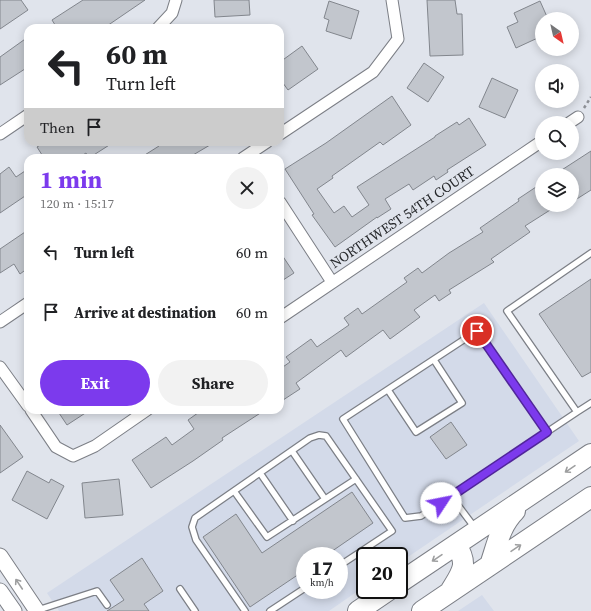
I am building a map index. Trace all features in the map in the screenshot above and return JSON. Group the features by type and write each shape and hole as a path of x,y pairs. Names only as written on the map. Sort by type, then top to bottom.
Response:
{"highway":[{"path":"408,577 528,498 591,454"},
{"path":"422,611 591,497"},
{"path":"490,565 500,532 507,519 528,498"},
{"path":"448,593 459,574 464,560 462,553 456,545"},
{"path":"358,611 376,599"}],"street":[{"path":"162,24 172,13 176,0"},
{"path":"284,131 373,72 398,39 392,0"},
{"path":"0,134 24,118"},
{"path":"252,154 262,146"},
{"name":"NORTHWEST 54TH COURT","path":"284,315 535,147"},
{"path":"284,208 332,282"},
{"path":"0,322 24,306"},
{"path":"0,367 24,400"},
{"path":"33,414 56,447 73,456 95,446 141,414"},
{"path":"0,556 36,611"},
{"path":"0,591 14,611"}],"lane":[{"path":"577,412 507,311 591,253"},
{"path":"547,432 477,331 343,419 405,518 421,516 591,403"},
{"path":"388,390 416,432 462,403 434,360"},
{"path":"245,611 196,540 192,527 195,518 310,438 319,434 326,436 392,531 348,560"},
{"path":"292,451 325,499"},
{"path":"260,473 293,521"},
{"path":"234,491 268,537 356,479"},
{"path":"451,496 477,531"},
{"path":"180,589 195,611"},
{"path":"36,611 97,591 107,605"},
{"path":"270,611 296,594"}],"shaded area":[{"path":"484,303 579,441 408,557 408,547 356,547 356,592 348,598 348,547 296,547 296,599 346,599 329,611 59,611 47,593"},
{"path":"482,595 494,611 458,611"}],"building":[{"path":"0,0 21,0 28,10 0,29"},
{"path":"83,0 145,0 110,24 54,24 52,20"},
{"path":"214,0 249,0 250,15 215,17"},
{"path":"427,0 455,0 457,14 462,14 463,55 430,56"},
{"path":"329,1 359,11 351,39 326,31 329,20 324,18"},
{"path":"540,1 545,12 535,12 535,39 516,48 507,27 518,22 514,13"},
{"path":"24,40 24,70 0,85 0,57"},
{"path":"302,46 318,69 288,90 284,84 284,59"},
{"path":"424,63 444,77 428,102 407,88"},
{"path":"492,78 518,90 505,118 479,107"},
{"path":"392,96 411,125 383,145 380,142 332,176 333,178 317,189 334,213 344,206 352,217 369,205 357,187 457,122 459,125 469,118 486,145 447,170 448,172 436,180 434,176 413,190 409,184 385,199 391,209 377,217 335,247 312,215 314,214 285,169 326,143"},
{"path":"108,146 95,154 41,154 37,147"},
{"path":"159,146 208,146 195,154 146,154"},
{"path":"591,151 591,190 579,198 579,168 565,168"},
{"path":"9,167 16,177 24,172 24,197 0,213 0,174"},
{"path":"535,188 535,212 547,212 525,226 530,232 491,259 494,262 449,290 451,293 439,301 435,295 414,310 420,317 390,339 383,330 346,357 341,350 296,383 300,389 284,399 284,366 290,362 286,357 311,339 317,347 349,325 344,318 358,308 362,314 407,282 404,278 418,268 422,273 449,253 483,232 480,228 519,201 518,199"},
{"path":"24,233 24,271 20,274 14,264 0,273 0,249"},
{"path":"284,258 294,273 284,279"},
{"path":"591,279 591,372 582,377 539,314"},
{"path":"60,414 84,414 67,425"},
{"path":"196,414 259,414 222,438 223,440 193,461 151,488 132,460 166,437 172,445 194,429 188,420"},
{"path":"451,422 467,445 446,459 430,437"},
{"path":"0,425 23,457 0,473"},
{"path":"27,471 49,483 51,479 64,486 47,519 12,500"},
{"path":"119,479 123,515 85,518 82,483"},
{"path":"352,492 373,523 338,547 296,547 296,576 250,607 203,537 236,514 262,553"},
{"path":"142,558 163,591 144,604 149,611 107,611 124,600 110,580"}],"route":[{"path":"441,503 547,432 477,331"}]}
